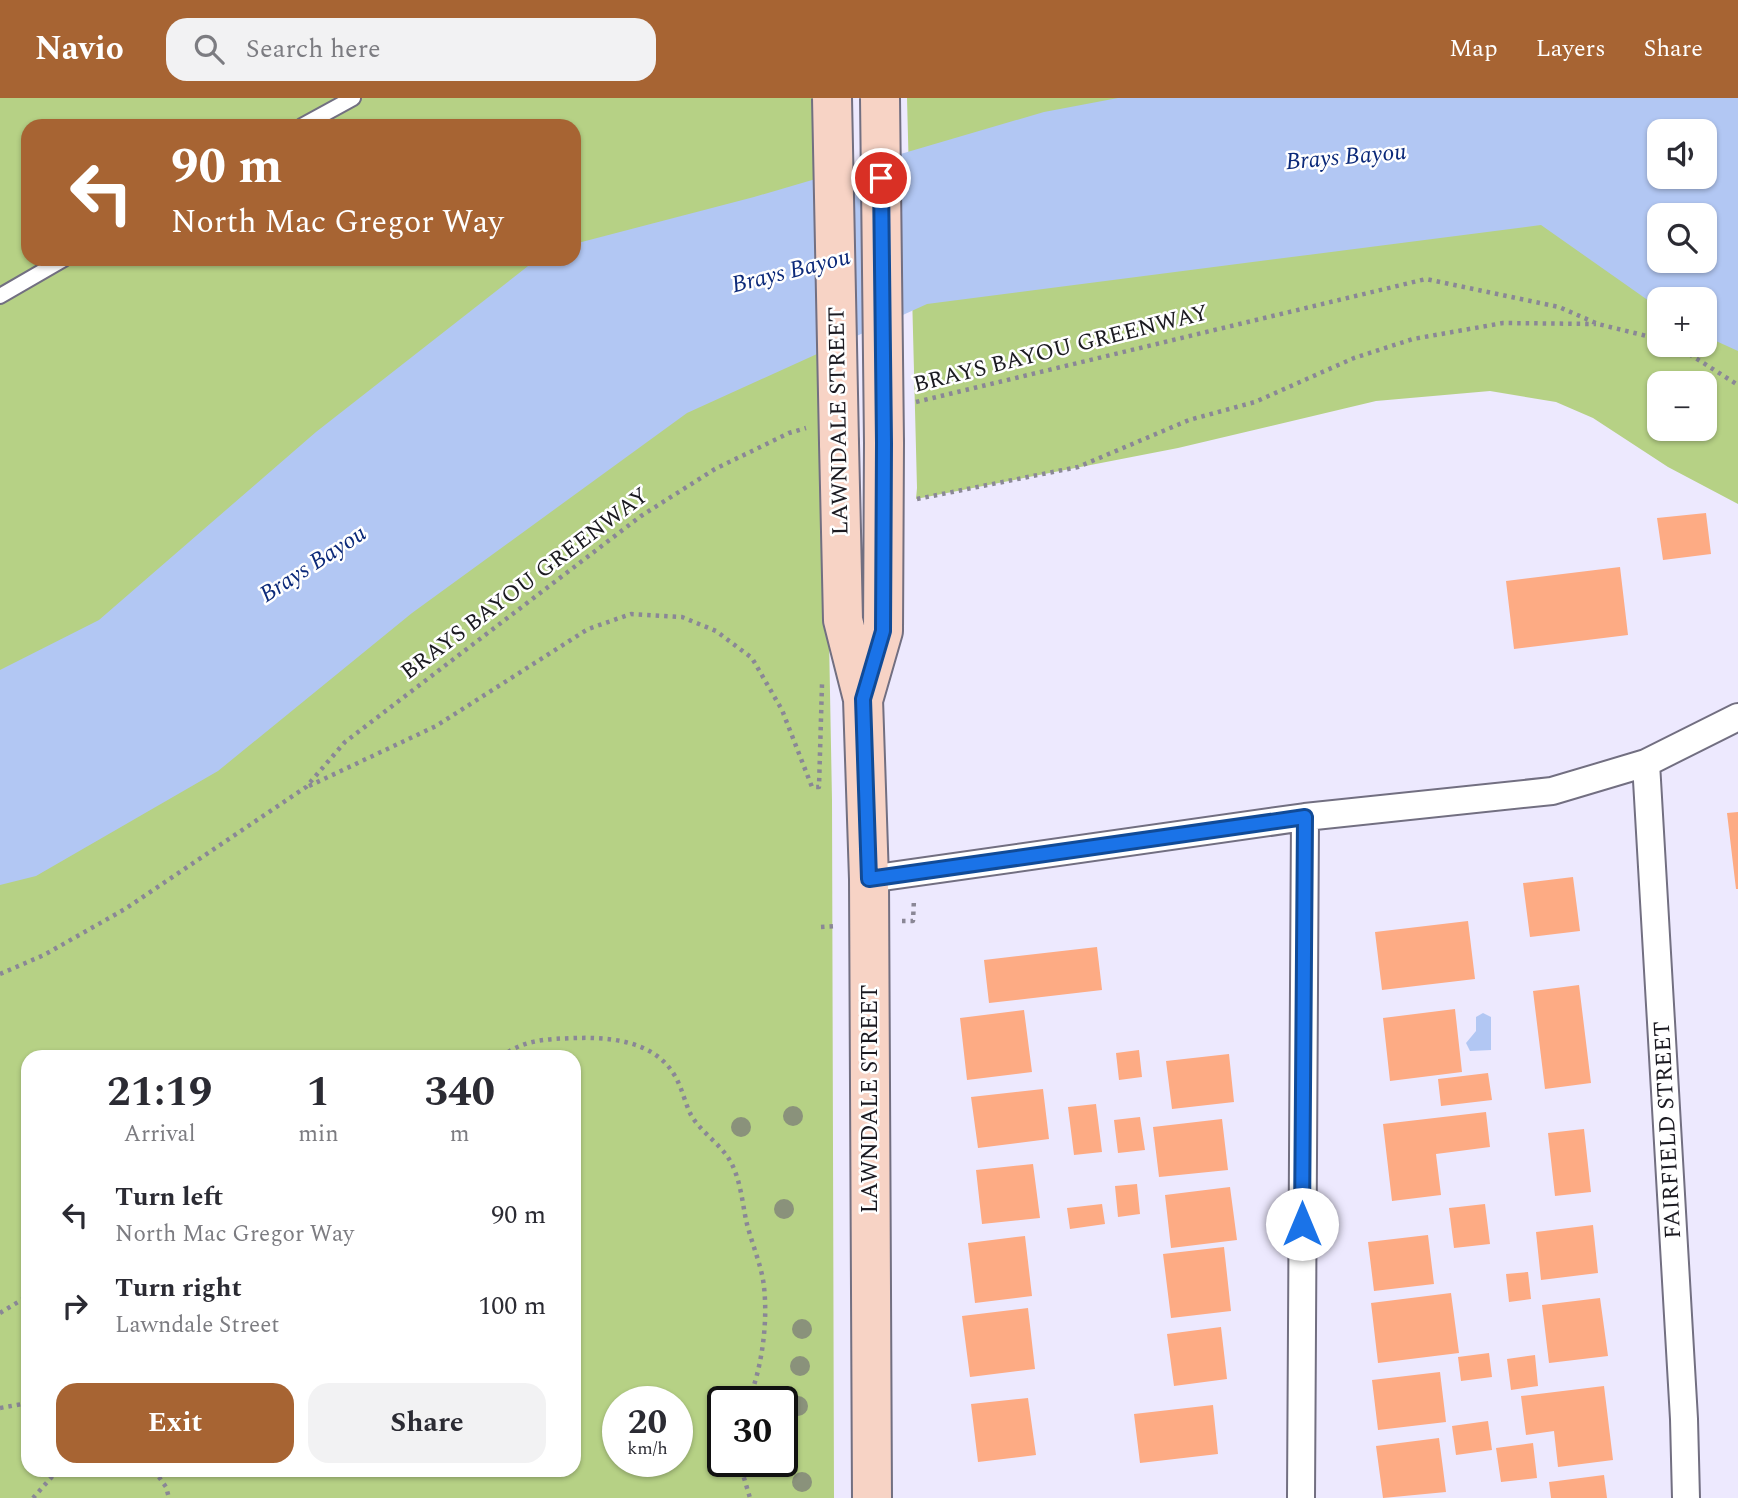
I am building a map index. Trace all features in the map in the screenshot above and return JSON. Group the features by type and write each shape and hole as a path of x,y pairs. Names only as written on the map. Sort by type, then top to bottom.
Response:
{"main road":[{"name":"LAWNDALE STREET","path":"832,98 827,435 843,620 863,699 869,879 872,1498"},
{"name":"LAWNDALE STREET","path":"863,699 883,631 880,98"}],"street":[{"path":"869,879 1305,817 1552,792 1646,763 1738,717"},
{"name":"FAIRFIELD STREET","path":"1646,763 1686,1498"},
{"path":"1301,1498 1305,817"}],"lane":[{"path":"315,119 353,98"},
{"path":"0,296 52,266"}],"path":[{"name":"BRAYS BAYOU GREENWAY","path":"911,403 1426,279 1559,307 1598,324 1647,336"},
{"name":"BRAYS BAYOU GREENWAY","path":"916,499 1079,467 1189,420 1255,402 1354,358 1413,339 1503,323 1598,324"},
{"path":"1694,357 1738,385"},
{"name":"BRAYS BAYOU GREENWAY","path":"306,787 345,742 641,516 715,469 789,433 827,435"},
{"name":"BRAYS BAYOU GREENWAY","path":"0,974 44,955 125,909 306,787 436,726 588,629 631,614 682,617 716,631 752,658 782,710 812,787 818,787 820,755"},
{"path":"510,1050 541,1039 602,1037 628,1041 655,1055 674,1073 692,1116 730,1161 739,1185 764,1285 760,1357 752,1386"},
{"path":"0,1313 21,1300"},
{"path":"0,1408 21,1404"},
{"path":"33,1498 52,1477"},
{"path":"159,1477 166,1486 169,1498"},
{"path":"744,1477 750,1498"}],"green space":[{"path":"0,98 819,98 832,800 834,1498 0,1498"},
{"path":"907,98 1738,98 1738,504 1668,467 1593,418 1556,402 1490,391 1376,401 1178,448 916,499"}],"water":[{"name":"Brays Bayou","path":"1118,98 1738,98 1738,351 1717,341 1717,287 1647,287 1647,300 1541,225 927,304 687,413 412,613 218,771 36,876 0,885 0,670 99,620 316,432 528,266 581,266 581,242 754,197 1044,112"},
{"path":"1483,1013 1491,1017 1491,1050 1470,1051 1466,1043 1476,1031 1476,1017"}],"building":[{"path":"1706,513 1711,554 1663,560 1657,518"},
{"path":"1620,567 1628,635 1514,649 1506,581"},
{"path":"1738,812 1738,889 1736,889 1727,813"},
{"path":"1573,877 1580,931 1530,937 1523,883"},
{"path":"1468,921 1475,979 1382,990 1375,932"},
{"path":"1097,947 1102,990 989,1003 984,960"},
{"path":"1579,985 1591,1083 1545,1089 1533,991"},
{"path":"1455,1009 1462,1072 1390,1081 1383,1018"},
{"path":"1024,1010 1032,1072 967,1080 960,1018"},
{"path":"1139,1050 1142,1077 1119,1080 1116,1053"},
{"path":"1229,1054 1234,1102 1172,1109 1166,1061"},
{"path":"1488,1073 1492,1100 1441,1106 1438,1079"},
{"path":"1043,1089 1049,1139 978,1148 971,1097"},
{"path":"1096,1104 1102,1152 1074,1155 1068,1107"},
{"path":"1486,1112 1490,1147 1436,1154 1441,1195 1392,1201 1383,1124"},
{"path":"1140,1117 1145,1150 1118,1153 1114,1120"},
{"path":"1222,1119 1228,1170 1159,1177 1153,1127"},
{"path":"1584,1129 1591,1192 1555,1196 1548,1133"},
{"path":"1033,1164 1040,1218 982,1224 976,1170"},
{"path":"1137,1184 1140,1214 1118,1217 1115,1186"},
{"path":"1230,1187 1237,1240 1171,1248 1165,1195"},
{"path":"1102,1204 1105,1224 1070,1229 1067,1208"},
{"path":"1485,1204 1490,1244 1454,1248 1449,1208"},
{"path":"1593,1225 1598,1273 1541,1280 1536,1232"},
{"path":"1428,1235 1434,1284 1374,1291 1368,1242"},
{"path":"1025,1236 1032,1296 975,1303 968,1243"},
{"path":"1224,1247 1231,1311 1171,1318 1163,1254"},
{"path":"1528,1272 1531,1299 1509,1302 1506,1274"},
{"path":"1451,1293 1459,1353 1378,1363 1371,1303"},
{"path":"1600,1298 1608,1356 1549,1363 1542,1305"},
{"path":"1028,1308 1035,1369 970,1377 962,1316"},
{"path":"1221,1327 1227,1379 1174,1386 1167,1334"},
{"path":"1489,1353 1492,1377 1461,1381 1458,1357"},
{"path":"1535,1355 1538,1386 1511,1390 1507,1359"},
{"path":"1440,1372 1446,1422 1378,1430 1372,1380"},
{"path":"1604,1386 1613,1460 1558,1467 1554,1431 1526,1435 1521,1396"},
{"path":"1028,1398 1036,1455 978,1462 971,1404"},
{"path":"1213,1405 1218,1454 1140,1463 1134,1414"},
{"path":"1488,1421 1492,1450 1456,1455 1452,1426"},
{"path":"1439,1438 1446,1492 1383,1498 1376,1446"},
{"path":"1533,1443 1537,1478 1501,1482 1496,1448"},
{"path":"1604,1475 1607,1498 1551,1498 1549,1482"}],"route":[{"path":"881,178 883,631 863,699 869,879 1305,817 1302,1224"}]}
